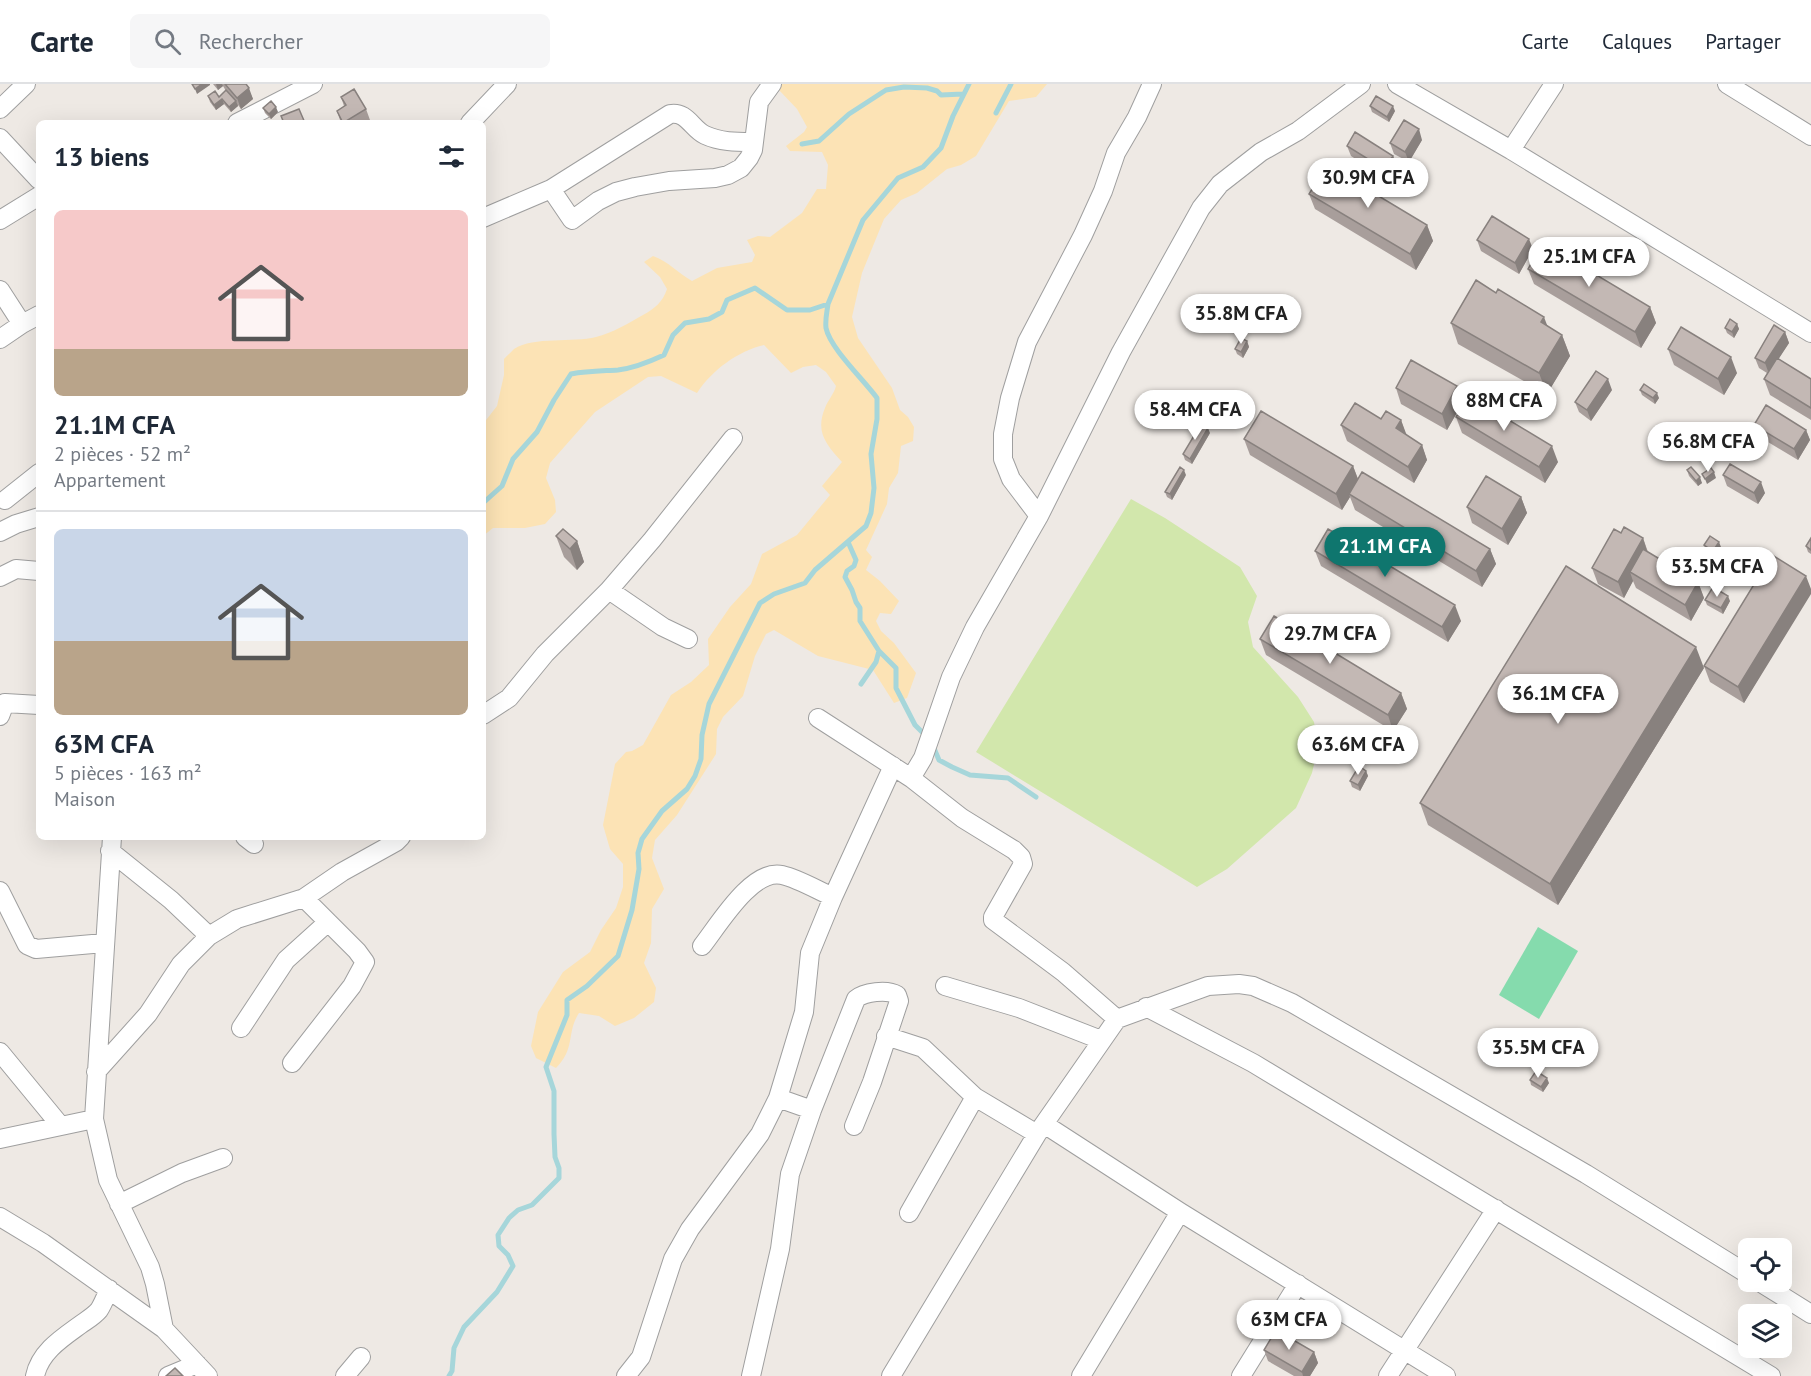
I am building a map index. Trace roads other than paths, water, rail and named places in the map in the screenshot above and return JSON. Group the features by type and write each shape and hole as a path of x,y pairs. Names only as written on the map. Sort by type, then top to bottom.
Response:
{"street":[{"path":"0,109 27,84"},
{"path":"243,120 313,84"},
{"path":"473,120 507,84"},
{"path":"551,189 571,220 574,220 598,201 634,187 728,175 741,168 753,150 752,142 759,102 772,84"},
{"path":"1039,516 1011,479 1003,459 1003,434 1010,398 1027,342 1083,235 1104,191 1116,153 1137,117 1152,84"},
{"path":"911,778 923,758 951,677 975,627 1039,516 1121,352 1201,208 1228,177 1361,84"},
{"path":"1397,84 1511,150 1811,333"},
{"path":"1511,150 1554,84"},
{"path":"1732,85 1811,136"},
{"path":"486,217 551,189 670,114 677,113 685,117 703,134 716,139 752,142"},
{"path":"0,138 36,177"},
{"path":"0,220 36,198"},
{"path":"0,290 33,323 0,339"},
{"path":"486,713 509,698 545,654 609,590 733,438"},
{"path":"5,500 36,475"},
{"path":"0,532 36,518"},
{"path":"0,577 16,569 36,572"},
{"path":"609,590 655,622 688,639"},
{"path":"0,716 5,703 36,705"},
{"path":"818,718 911,778 962,818 1021,856 1023,864 993,920 1072,979 1117,1019"},
{"path":"626,1376 641,1357 673,1259 690,1229 760,1134 778,1098 804,1012 810,953 893,766"},
{"path":"96,1072 148,1014 181,964 209,936 237,919 304,898 342,872 397,840"},
{"path":"111,844 209,936"},
{"path":"111,844 94,1119 108,1180 156,1284 164,1329"},
{"path":"702,946 754,883 765,876 780,874 833,897"},
{"path":"0,891 27,945 31,947 36,949 104,943"},
{"path":"292,1063 352,986 365,962 304,898"},
{"path":"241,1028 286,960 328,922"},
{"path":"891,1376 1040,1129 1117,1019 1208,986 1239,984 1253,986 1292,1003 1586,1174 1738,1268"},
{"path":"945,986 1019,1008 1101,1040"},
{"path":"751,1376 780,1249 790,1174 812,1110 856,999 860,996 892,992 897,995 898,1001 872,1082 854,1126"},
{"path":"1146,1007 1253,1063 1771,1376"},
{"path":"886,1036 923,1048 931,1053 975,1097 1040,1129 1180,1212 1446,1376"},
{"path":"0,1052 60,1125"},
{"path":"909,1213 975,1097"},
{"path":"778,1098 812,1110"},
{"path":"0,1139 94,1119"},
{"path":"119,1204 182,1173 223,1158"},
{"path":"1389,1376 1496,1209"},
{"path":"1081,1376 1180,1212"},
{"path":"0,1217 43,1243 164,1329 202,1370"},
{"path":"1240,1376 1298,1284"},
{"path":"35,1376 44,1356 58,1341 94,1315 102,1305 109,1289"},
{"path":"1776,1292 1811,1314"},
{"path":"345,1376 361,1358"},
{"path":"168,1376 202,1370"}],"waterway":[{"path":"449,1376 452,1371 454,1348 464,1327 497,1292 513,1266 508,1255 499,1246 498,1235 509,1218 518,1210 532,1205 559,1178 559,1168 555,1157 554,1091 546,1067 567,1015 567,1000 587,986 618,956 632,910 639,869 638,853 642,839 662,811 687,789 695,776 701,759 702,735 709,704 760,603 774,594 805,583 815,570 866,526 871,513 874,488 871,454 877,419 877,398 840,354 829,336 826,328 828,304 863,220 898,178 923,167 941,148 953,116 969,84"},
{"path":"996,113 1011,84"},
{"path":"802,144 819,141 849,114 886,90 904,87 927,88 941,95 963,94"},
{"path":"486,500 502,486 513,459 537,432 571,374 624,369 664,355 673,335 685,323 709,319 722,312 727,300 755,288 787,310 810,310 828,304"},
{"path":"848,542 856,560 845,577 860,608 860,621 879,651 876,662 861,684"},
{"path":"879,651 896,668 896,688 915,725 926,736"},
{"path":"933,746 939,760 952,767 970,775 1008,778 1036,797"}]}
